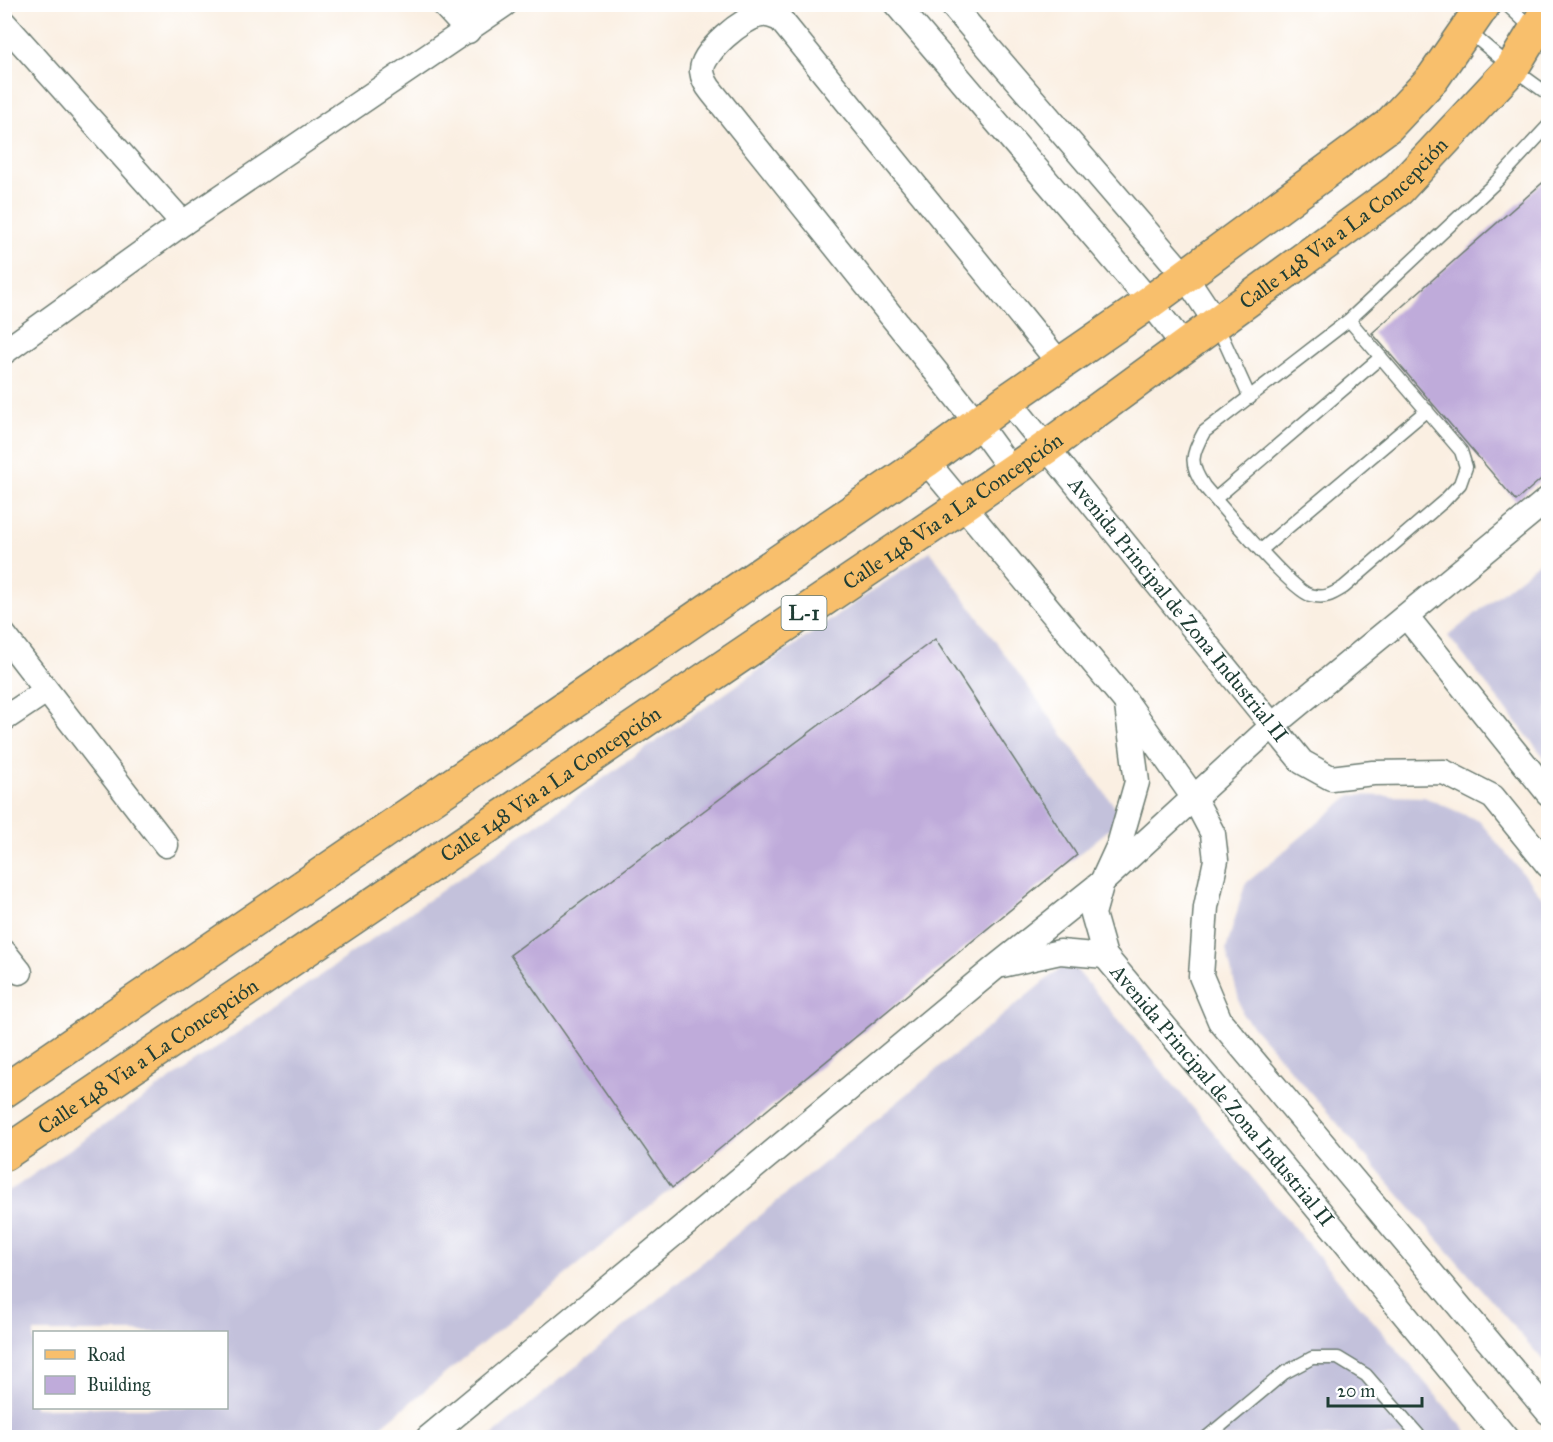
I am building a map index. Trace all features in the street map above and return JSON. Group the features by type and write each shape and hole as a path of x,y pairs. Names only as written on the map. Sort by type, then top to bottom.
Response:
{"main road":[{"name":"L-1","path":"4,1091 926,461 1008,400 1150,302 1388,126 1433,78 1476,18"},
{"name":"Calle 148 Via a La Concepción","path":"4,1154 963,505 1217,324 1398,190 1512,68 1544,26"}],"street":[{"path":"443,4 468,31"},
{"path":"4,352 183,223 505,4"},
{"path":"896,4 1150,302 1185,347"},
{"path":"951,4 1185,276 1217,324"},
{"path":"1012,471 977,423 704,81 702,69 707,55 740,24 753,16 764,14 780,20 1061,365"},
{"path":"4,22 183,223"},
{"name":"Avenida Principal de Zona Industrial II","path":"1008,400 1302,762 1331,778 1373,773 1444,772 1493,797 1548,865"},
{"path":"926,461 1127,704 1194,798 1213,834 1216,860 1206,907 1201,976 1220,1021 1548,1412"},
{"path":"428,1437 997,966 1102,882 1272,726 1548,499"},
{"path":"1406,616 1548,793"},
{"path":"4,635 166,845"},
{"path":"4,719 46,691"},
{"name":"Avenida Principal de Zona Industrial II","path":"1127,704 1137,782 1119,845 1102,882 1094,914 1106,956 1506,1437"},
{"path":"4,952 20,972"},
{"path":"997,966 1060,952 1106,956"}],"lane":[{"path":"1506,4 1544,26"},
{"path":"1476,18 1512,68 1548,93"},
{"path":"1348,320 1461,451 1466,467 1460,484 1444,501 1344,587 1328,597 1307,595 1290,582 1215,499 1194,471 1194,450 1204,432 1348,320 1496,182 1548,126"},
{"path":"1217,324 1250,398"},
{"path":"1215,499 1381,357"},
{"path":"1261,550 1427,410"},
{"path":"1206,1437 1284,1373 1312,1358 1338,1358 1366,1375 1421,1437"}],"shaded area":[{"path":"930,551 1123,818 368,1437 5,1437 4,1195"},
{"path":"1548,555 1548,762 1448,636"},
{"path":"1351,795 1424,797 1479,821 1548,904 1548,1366 1243,1015 1226,950 1245,884"},
{"path":"1069,961 1471,1437 489,1438"}],"building":[{"path":"1548,178 1548,473 1516,501 1372,333"},
{"path":"935,639 1077,855 672,1188 510,955"}]}
